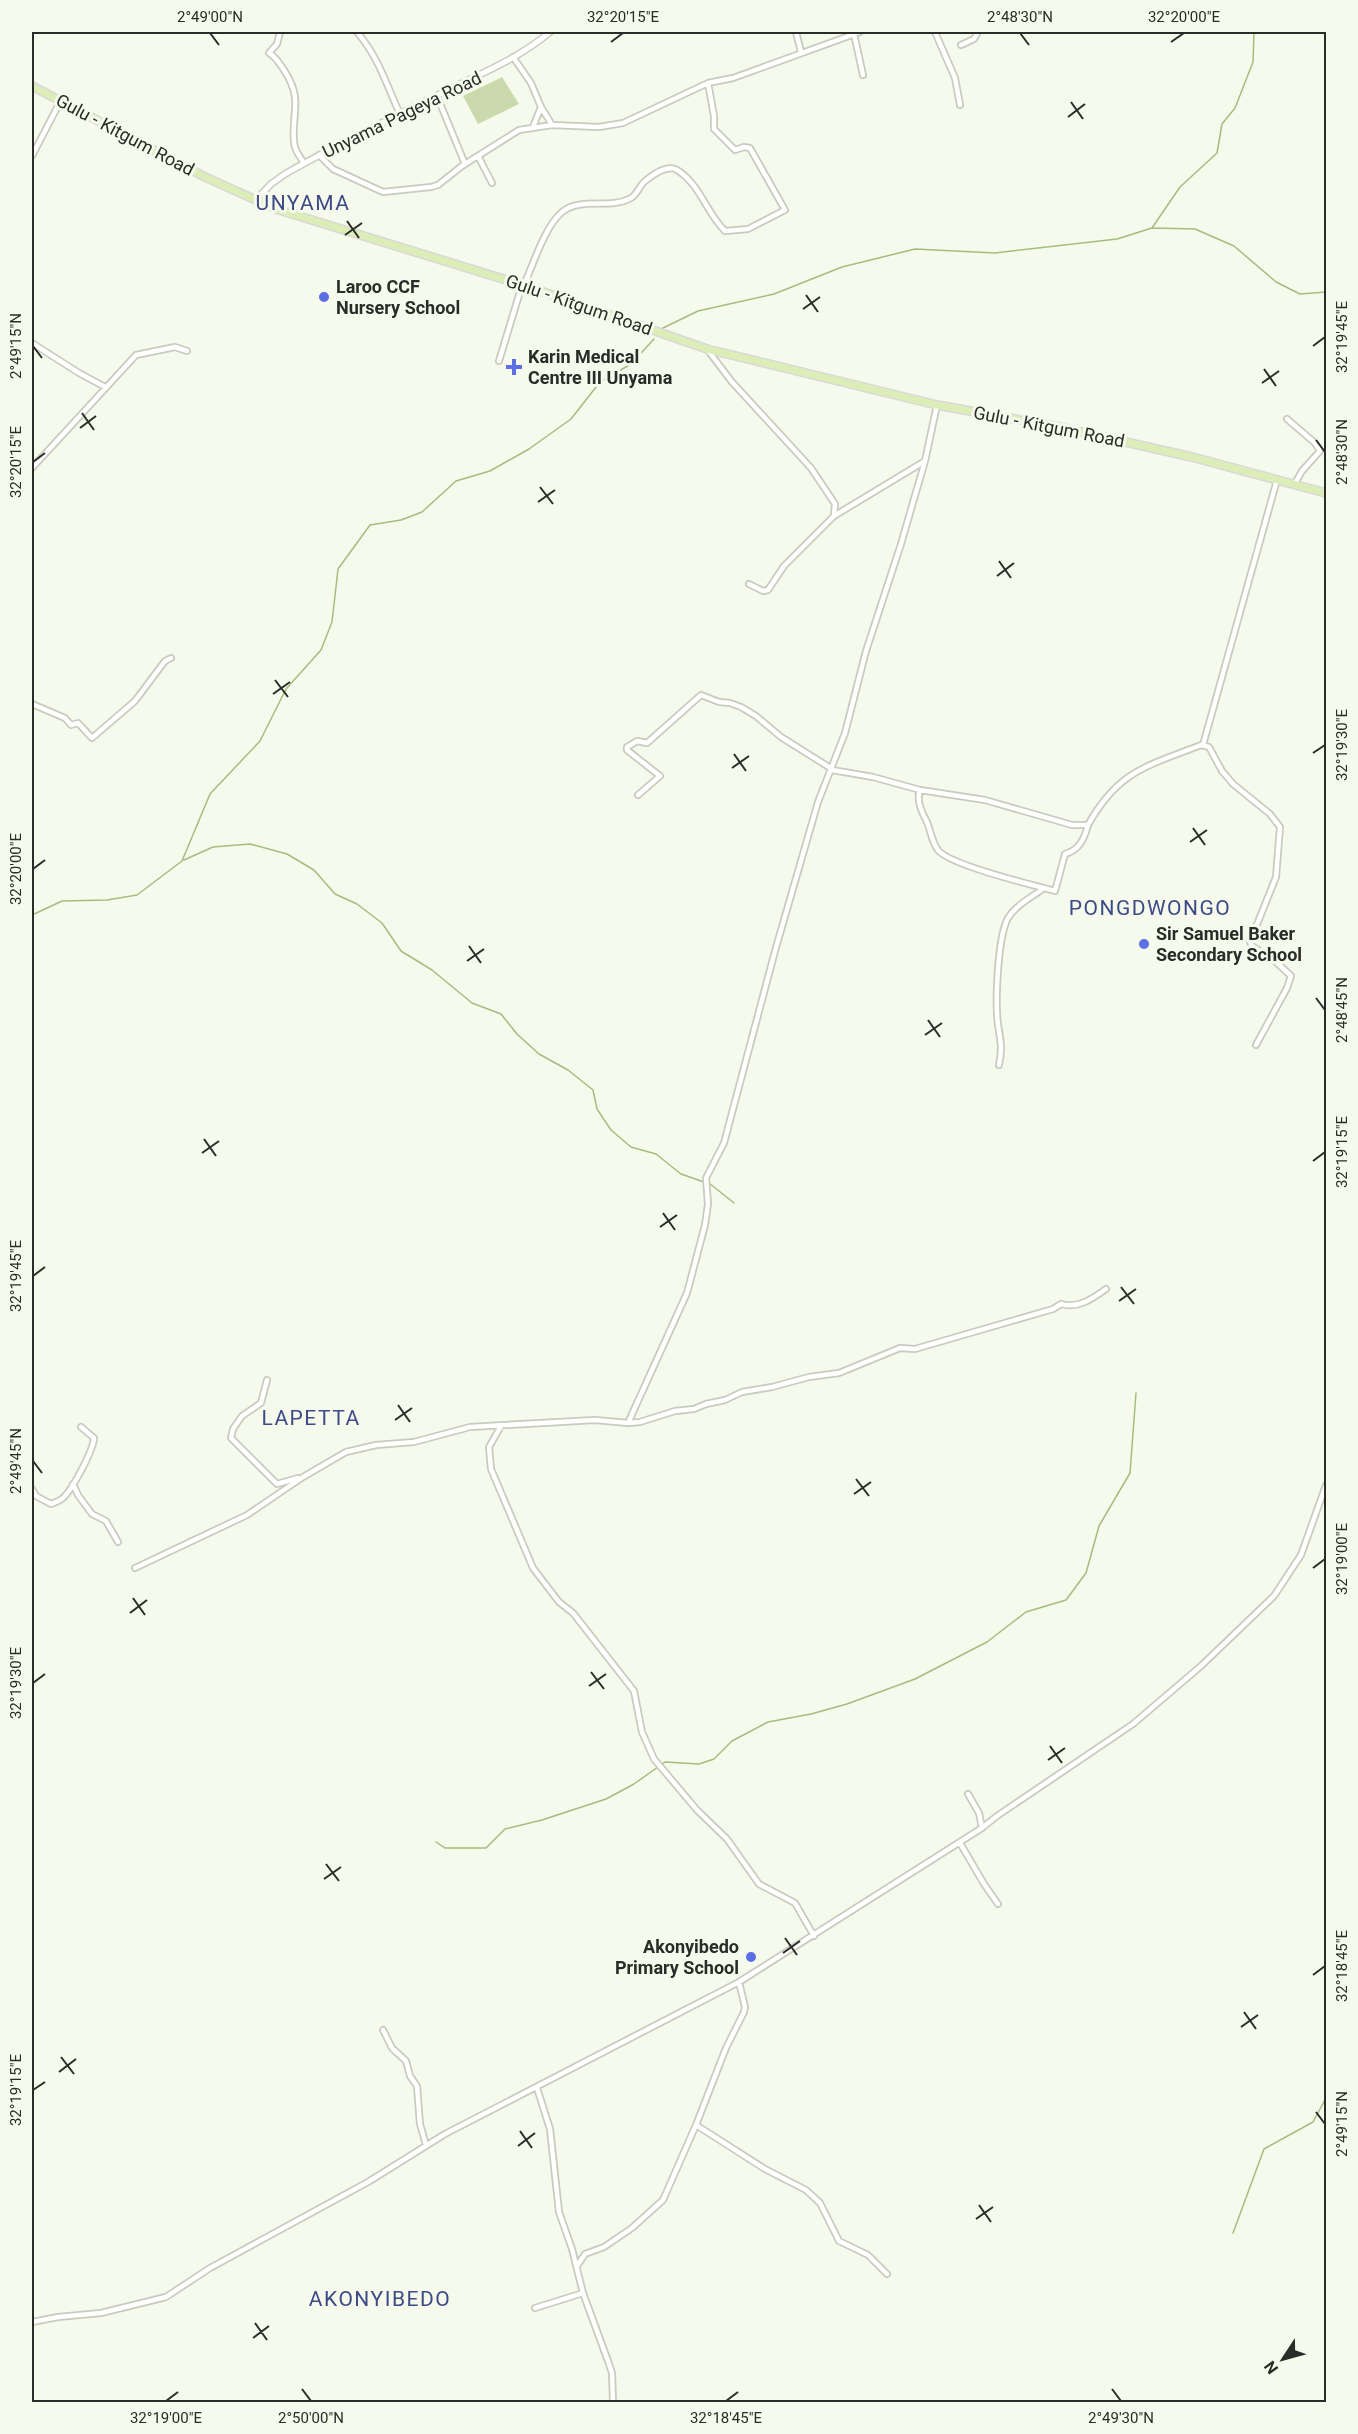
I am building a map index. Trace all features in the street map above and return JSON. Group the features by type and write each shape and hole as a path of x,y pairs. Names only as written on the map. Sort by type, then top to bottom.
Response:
{"main road":[{"name":"Gulu - Kitgum Road","path":"32,86 144,147 256,200 364,237 523,285 707,349 937,405 1059,427 1192,457 1326,493"}],"street":[{"path":"280,32 276,44 269,53 276,57 293,89 297,102 294,142 304,163"},
{"path":"357,32 384,73 400,114"},
{"name":"Unyama Pageya Road","path":"256,200 278,178 304,163 489,72 550,32"},
{"path":"796,32 801,52"},
{"path":"319,155 333,169 383,192 435,186 519,130 552,125 599,127 623,123 708,84 733,78 860,32"},
{"path":"935,32 955,78 960,105"},
{"path":"961,45 974,39 978,32"},
{"path":"854,34 863,75"},
{"path":"513,57 531,83 552,125"},
{"path":"500,361 523,285 553,224 563,212 583,205 603,205 627,201 636,195 645,182 664,169 677,170 689,182 725,231 748,229 785,210 750,148 735,150 716,132 708,84"},
{"path":"437,96 465,164"},
{"path":"32,156 61,100"},
{"path":"533,127 541,107"},
{"path":"478,156 492,183"},
{"path":"32,343 105,387"},
{"path":"32,468 136,355 175,347 187,351"},
{"path":"707,349 732,382 811,468 835,504 834,516"},
{"path":"628,1423 687,1293 705,1225 708,1204 706,1178 724,1143 775,951 818,802 845,733 866,651 925,461 937,405"},
{"path":"1287,419 1316,443 1320,451 1302,471 1294,485"},
{"path":"749,584 764,591 768,590 784,566 834,516 925,461"},
{"path":"1203,744 1277,480"},
{"path":"32,704 65,718 71,725 78,723 92,738 135,701 165,661 171,658"},
{"path":"638,795 660,776 627,748 637,741 647,743 701,695 741,707 781,737 832,769 920,790 985,800 1072,825 1088,825"},
{"path":"920,790 918,797 920,807 928,830 940,852 973,868 1055,891 1065,854 1081,844 1088,825 1111,791 1142,768 1203,744"},
{"path":"1203,744 1210,749 1222,771 1233,784 1270,814 1280,827 1276,877 1250,942 1252,946 1275,961 1291,976 1287,988 1256,1045"},
{"path":"999,1065 1002,1046 997,1017 997,984 1003,932 1012,913 1044,888"},
{"path":"135,1568 247,1515 303,1477 346,1452 414,1442 470,1427 595,1420 628,1423 645,1421 675,1411 693,1409 725,1400 742,1392 809,1377 839,1373 900,1348 915,1348 941,1342 1053,1309 1061,1304 1079,1305 1094,1298 1106,1288"},
{"path":"267,1380 261,1403 242,1416 233,1429 231,1438 278,1484 303,1477"},
{"path":"501,1426 489,1447 491,1469 531,1565 559,1602 573,1613 634,1691 642,1732 654,1759 666,1775 727,1839 759,1884 795,1903 814,1936"},
{"path":"32,1489 36,1496 51,1504 64,1497 86,1461 94,1442 94,1438 81,1427"},
{"path":"73,1484 92,1514 106,1521 118,1542"},
{"path":"32,2322 57,2316 101,2313 166,2297 210,2268 368,2182 426,2145 739,1982 960,1843 1133,1724 1201,1666 1274,1596 1301,1555 1326,1485"},
{"path":"968,1794 979,1813 982,1828"},
{"path":"960,1843 998,1904"},
{"path":"577,2266 582,2256 604,2247 622,2235 660,2203 696,2125 724,2052 744,2012 745,2007 739,1982"},
{"path":"383,2030 392,2048 406,2061 410,2076 417,2086 420,2121 426,2145"},
{"path":"537,2088 550,2129 559,2212 572,2249 583,2293 609,2361 612,2373 612,2403"},
{"path":"696,2125 765,2169 806,2190 820,2203 839,2241 868,2255 887,2274"},
{"path":"572,2249 582,2256"},
{"path":"535,2308 583,2293"}],"green space":[{"path":"502,77 519,104 478,124 463,96"}],"waterway":[{"path":"661,329 698,311 774,294 842,267 915,249 995,253 1117,239 1152,228 1180,187 1217,153 1222,124 1235,108 1253,62 1254,32"},
{"path":"1152,228 1195,229 1234,246 1276,282 1300,294 1326,292"},
{"path":"32,915 62,901 107,900 137,895 182,861 210,794 260,741 286,689 321,650 332,622 338,569 370,525 401,520 422,512 456,481 490,471 529,449 571,419 600,382 631,364 654,339"},
{"path":"184,860 213,847 250,844 287,854 314,870 335,894 357,904 382,923 401,951 432,970 472,1003 501,1014 517,1034 539,1054 568,1070 593,1090 597,1109 611,1130 631,1147 656,1154 681,1174 704,1182"},
{"path":"709,1183 734,1203"},
{"path":"436,1842 445,1848 486,1848 505,1829 542,1820 606,1799 634,1784 665,1762 699,1764 714,1759 732,1741 768,1722 847,1704 915,1679 987,1642 1026,1612 1066,1600 1086,1573 1099,1526 1130,1473 1136,1393"},
{"path":"1233,2233 1264,2149 1313,2122 1326,2098"}],"place":[{"name":"Laroo CCF Nursery School","path":"324,297"},
{"name":"Karin Medical Centre III Unyama","path":"514,367"},
{"name":"Sir Samuel Baker Secondary School","path":"1144,944"},
{"name":"Akonyibedo Primary School","path":"751,1957"}],"district":[{"name":"UNYAMA","path":"303,203"},
{"name":"PONGDWONGO","path":"1150,908"},
{"name":"LAPETTA","path":"311,1418"},
{"name":"AKONYIBEDO","path":"380,2299"}]}
